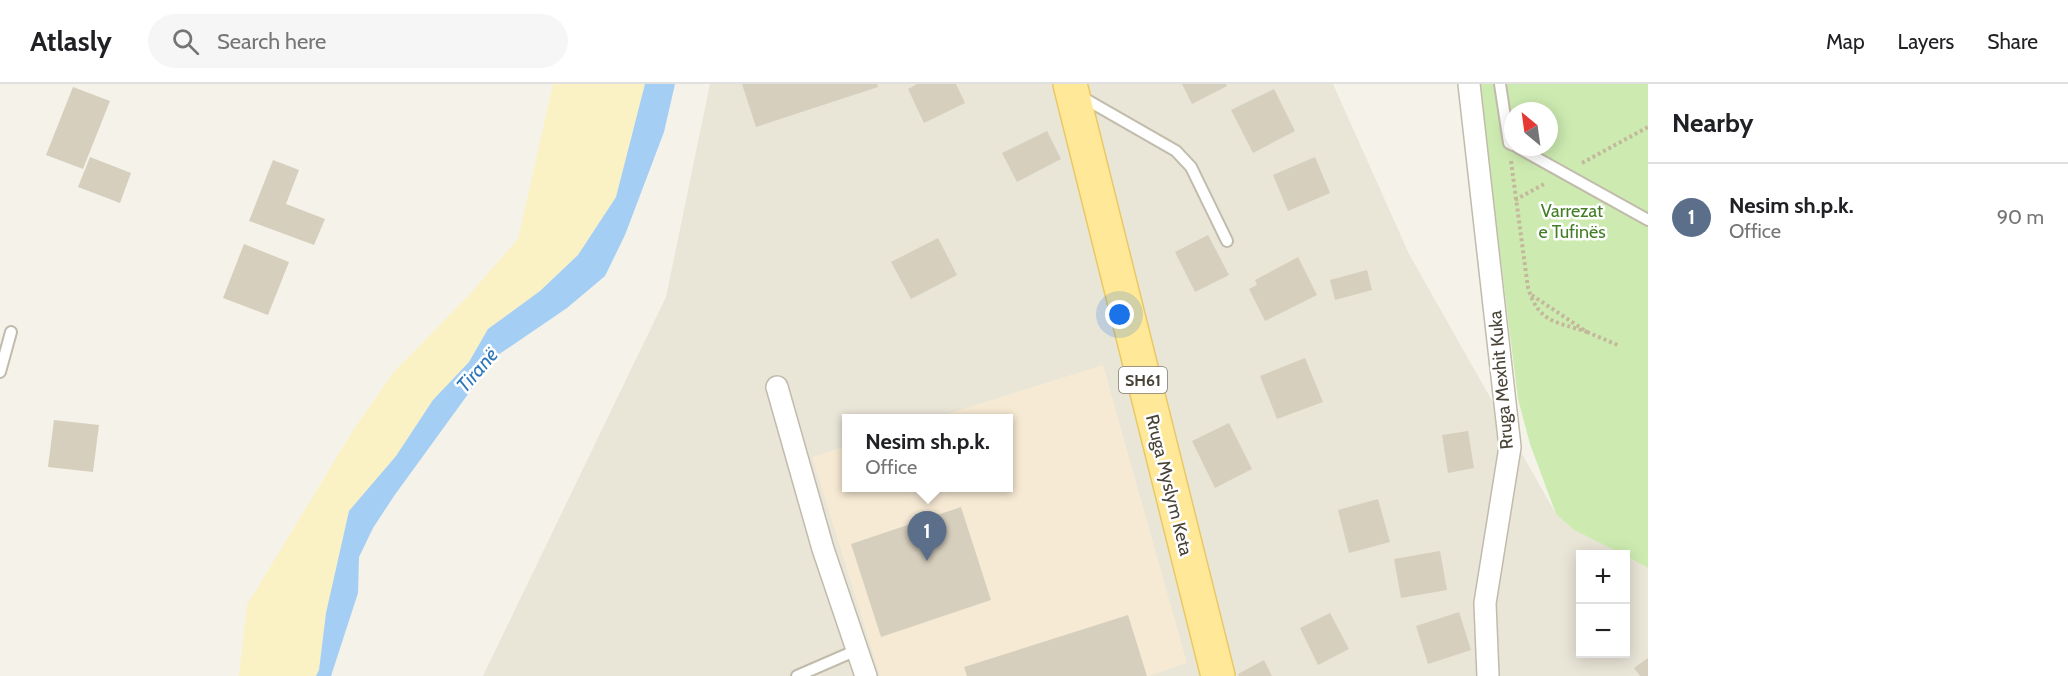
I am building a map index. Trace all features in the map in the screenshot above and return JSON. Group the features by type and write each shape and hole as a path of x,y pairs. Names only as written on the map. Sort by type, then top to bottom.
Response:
{"main road":[{"name":"Rruga Myslym Keta","path":"1071,88 1218,676"}],"street":[{"name":"Rruga Mexhit Kuka","path":"1469,84 1510,447 1485,603 1488,676"},
{"path":"777,387 823,549 866,676"}],"lane":[{"path":"1500,84 1504,103"},
{"path":"1071,88 1176,151 1191,167 1227,241"},
{"path":"1533,156 1648,219"},
{"path":"0,372 11,332"},
{"path":"797,676 857,650"}],"path":[{"path":"1513,156 1515,200 1532,302 1553,322 1587,332 1620,346"},
{"path":"1530,294 1587,332"}],"shaded area":[{"path":"710,84 1333,84 1409,254 1556,514 1574,530 1614,550 1576,550 1576,658 1630,658 1630,558 1648,568 1648,676 483,676 666,297"},
{"path":"1103,365 1187,663 1149,676 880,676 812,457 842,447 842,492 1013,492 1013,414 947,414"}],"green space":[{"name":"Varrezat e Tufinës","path":"1479,84 1648,84 1648,568 1630,558 1630,550 1614,550 1574,530 1556,514 1530,444 1518,399"}],"sand":[{"path":"553,84 645,84 616,197 578,255 540,291 488,329 469,362 433,400 396,456 349,511 326,613 319,670 316,676 239,676 247,605 352,432 393,373 468,296 518,239"}],"water":[{"name":"Tiranë","path":"645,84 675,84 664,132 625,235 605,276 567,308 495,357 394,496 373,528 359,557 358,593 331,676 316,676 319,670 326,613 349,511 396,456 433,400 469,362 488,329 540,291 578,255 616,197"}],"building":[{"path":"742,84 877,84 878,87 756,127"},
{"path":"917,84 956,84 965,103 924,123 908,89"},
{"path":"1182,84 1226,84 1227,86 1192,104"},
{"path":"73,87 110,101 83,169 46,155"},
{"path":"1274,89 1295,131 1253,153 1231,110"},
{"path":"1047,131 1061,159 1017,182 1002,153"},
{"path":"90,157 131,173 120,203 78,187"},
{"path":"1315,157 1330,193 1288,211 1273,175"},
{"path":"273,160 299,170 286,204 325,219 314,245 249,221"},
{"path":"1208,235 1229,275 1195,292 1175,252"},
{"path":"938,238 957,275 911,299 891,262"},
{"path":"244,244 289,262 268,315 223,298"},
{"path":"1298,257 1317,295 1265,321 1249,289 1257,285 1255,280"},
{"path":"1367,270 1372,290 1335,300 1330,280"},
{"path":"1305,358 1323,402 1277,419 1260,376"},
{"path":"54,420 99,425 93,472 48,467"},
{"path":"1229,423 1252,469 1215,488 1192,441"},
{"path":"1468,431 1474,468 1448,473 1442,435"},
{"path":"1378,499 1390,542 1349,553 1338,510"},
{"path":"961,507 991,600 881,637 851,544"},
{"path":"1440,551 1447,590 1401,598 1394,559"},
{"path":"1459,612 1471,650 1428,664 1416,626"},
{"path":"1330,613 1349,649 1318,665 1300,628"},
{"path":"1128,615 1147,676 967,676 964,667"},
{"path":"1648,658 1648,676 1640,676 1634,668"},
{"path":"1264,660 1272,676 1239,676 1238,674"}],"place":[{"name":"Nesim sh.p.k.","path":"927,561"}]}
